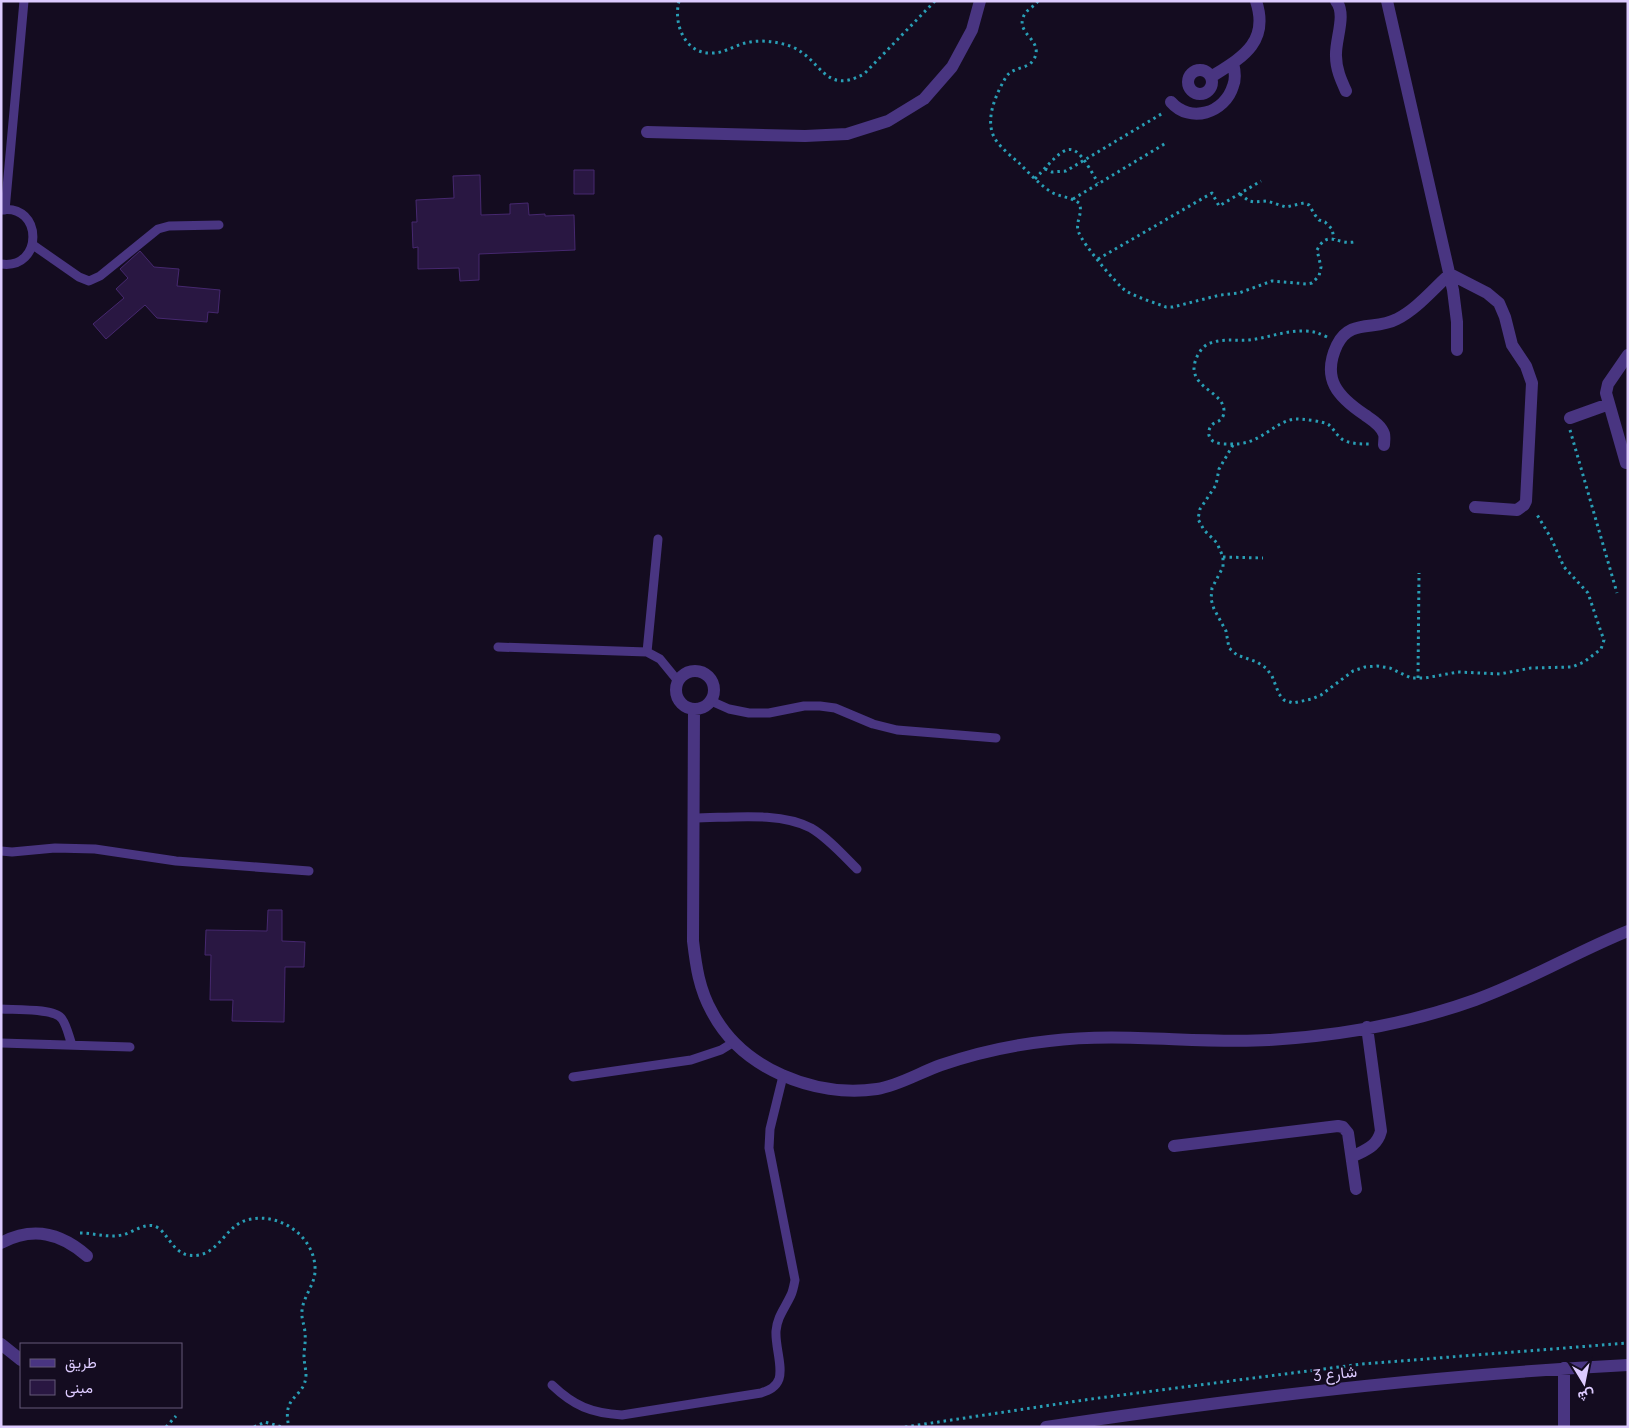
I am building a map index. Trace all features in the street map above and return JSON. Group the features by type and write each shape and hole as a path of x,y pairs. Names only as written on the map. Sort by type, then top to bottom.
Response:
{"street":[{"path":"647,132 805,136 848,134 888,121 924,98 952,67 972,30 980,1"},
{"path":"1211,77 1245,55 1254,44 1259,30 1260,16 1256,1"},
{"path":"1336,1 1341,14 1336,42 1336,59 1339,76 1346,91"},
{"path":"1387,1 1450,274 1455,306 1457,350"},
{"path":"1190,90 1170,105 1189,114 1197,115 1205,113 1222,103 1234,85 1233,63"},
{"path":"1190,90 1188,80 1193,72 1203,71 1211,77"},
{"path":"1190,90 1198,94 1206,93 1211,86 1211,77"},
{"path":"1384,445 1384,434 1378,424 1343,399 1335,386 1331,372 1332,356 1338,342 1346,333 1357,327 1383,325 1396,320 1408,312 1450,274"},
{"path":"1450,274 1487,294 1499,303 1505,317 1512,345 1530,374 1531,392 1524,505 1517,510 1475,507"},
{"path":"1626,463 1606,393 1608,384 1628,355"},
{"path":"1570,418 1609,404"},
{"path":"693,671 705,673 710,677 715,689 711,701 694,709 682,704 678,699 676,687 678,681 682,676 693,671"},
{"path":"694,709 693,941 698,978 712,1013 734,1042 757,1061 783,1076 814,1087 847,1091 880,1089 941,1065 977,1054 1050,1040 1133,1037 1222,1041 1270,1040 1367,1027 1420,1016 1475,1000 1528,978 1628,931"},
{"path":"1352,1157 1374,1146 1379,1139 1381,1131 1367,1027"},
{"path":"1174,1146 1338,1126 1348,1133 1356,1189"},
{"path":"1,1243 27,1234 44,1234 60,1238 75,1245 87,1256"},
{"path":"1,1344 20,1359"},
{"name":"شارع 3","path":"1046,1427 1176,1408 1304,1393 1564,1368 1628,1365"},
{"path":"1564,1368 1564,1427"}],"lane":[{"path":"1,264 19,262 33,245 33,230 26,217 12,210 3,210 24,1"},
{"path":"33,245 78,277 90,280 100,276 158,229 169,226 219,225"},
{"path":"647,652 658,538"},
{"path":"498,647 647,652 660,659 678,681"},
{"path":"711,701 749,713 769,713 804,706 820,706 835,708 873,724 897,730 996,738"},
{"path":"693,818 780,818 797,822 820,834 857,869"},
{"path":"1,851 95,848 190,862 309,871"},
{"path":"1,1009 48,1012 59,1015 63,1020 72,1045"},
{"path":"574,1077 691,1060 720,1050 734,1042"},
{"path":"1,1043 130,1047"},
{"path":"552,1385 566,1398 583,1408 602,1414 622,1415 761,1392 770,1390 777,1384 780,1376 776,1330 779,1318 792,1294 795,1280 769,1148 770,1129 783,1076"}],"path":[{"path":"679,1 678,24 684,37 695,49 711,54 756,41 784,44 802,52 824,74 833,79 844,81 855,79 864,74 935,1"},
{"path":"1038,1 1025,13 1022,19 1022,26 1025,32 1035,42 1034,58 1029,65 1008,74 997,96 990,118 992,133 996,140 1052,192 1079,203 1081,207 1077,223 1079,234 1125,290 1166,307 1173,307 1220,295 1239,293 1272,281 1312,283 1320,272 1321,261 1317,250 1323,241 1329,238 1348,243 1354,242"},
{"path":"1045,169 1059,172 1066,171 1170,105"},
{"path":"1072,199 1166,143"},
{"path":"1036,179 1060,152 1066,150 1078,152 1085,160 1098,184"},
{"path":"1098,259 1212,192 1219,206 1261,181"},
{"path":"1240,194 1248,201 1267,201 1286,207 1304,202 1309,205 1315,215 1332,229 1334,239"},
{"path":"1338,342 1315,332 1303,331 1247,340 1220,340 1206,345 1197,356 1194,370 1200,384 1220,401 1224,407 1224,414 1210,428 1208,433 1210,439 1215,442 1233,445 1242,444 1259,438 1288,421 1297,419 1324,422 1337,435 1353,443 1384,445"},
{"path":"1570,418 1571,440 1617,593"},
{"path":"1233,445 1219,469 1216,486 1200,509 1198,519 1204,530 1217,543 1223,557 1223,567 1212,588 1211,598 1214,609 1224,624 1229,648 1237,655 1257,662 1266,668 1272,676 1279,694 1284,700 1293,702 1312,700 1353,671 1365,667 1390,668 1411,678 1458,672 1500,674 1530,668 1572,667 1584,662 1601,649 1604,640 1588,593 1564,566 1551,538 1526,496"},
{"path":"1223,557 1263,558"},
{"path":"1418,678 1419,573"},
{"path":"60,1238 76,1233 114,1236 154,1226 163,1232 173,1246 193,1256 207,1252 235,1225 245,1220 267,1218 288,1225 297,1231 305,1240 310,1250 315,1269 314,1279 302,1311 305,1334 305,1382 291,1400 288,1409 290,1427"},
{"path":"905,1427 1091,1399 1362,1364 1628,1343"},
{"path":"166,1427 176,1416"},
{"path":"254,1427 265,1422 282,1427"}],"building":[{"path":"574,170 594,170 594,194 574,194"},
{"path":"480,175 481,215 510,214 510,204 528,203 529,215 574,215 575,250 479,254 479,280 460,281 459,268 418,269 418,247 413,248 412,222 417,222 416,200 454,198 453,176"},
{"path":"140,251 154,267 179,269 177,286 220,290 218,313 208,312 207,322 157,318 145,305 106,339 93,324 124,298 116,289 128,278 120,269"},
{"path":"268,910 282,910 282,941 305,942 304,967 285,967 284,1022 232,1021 233,1000 210,1000 211,955 205,955 206,930 267,931"}]}
